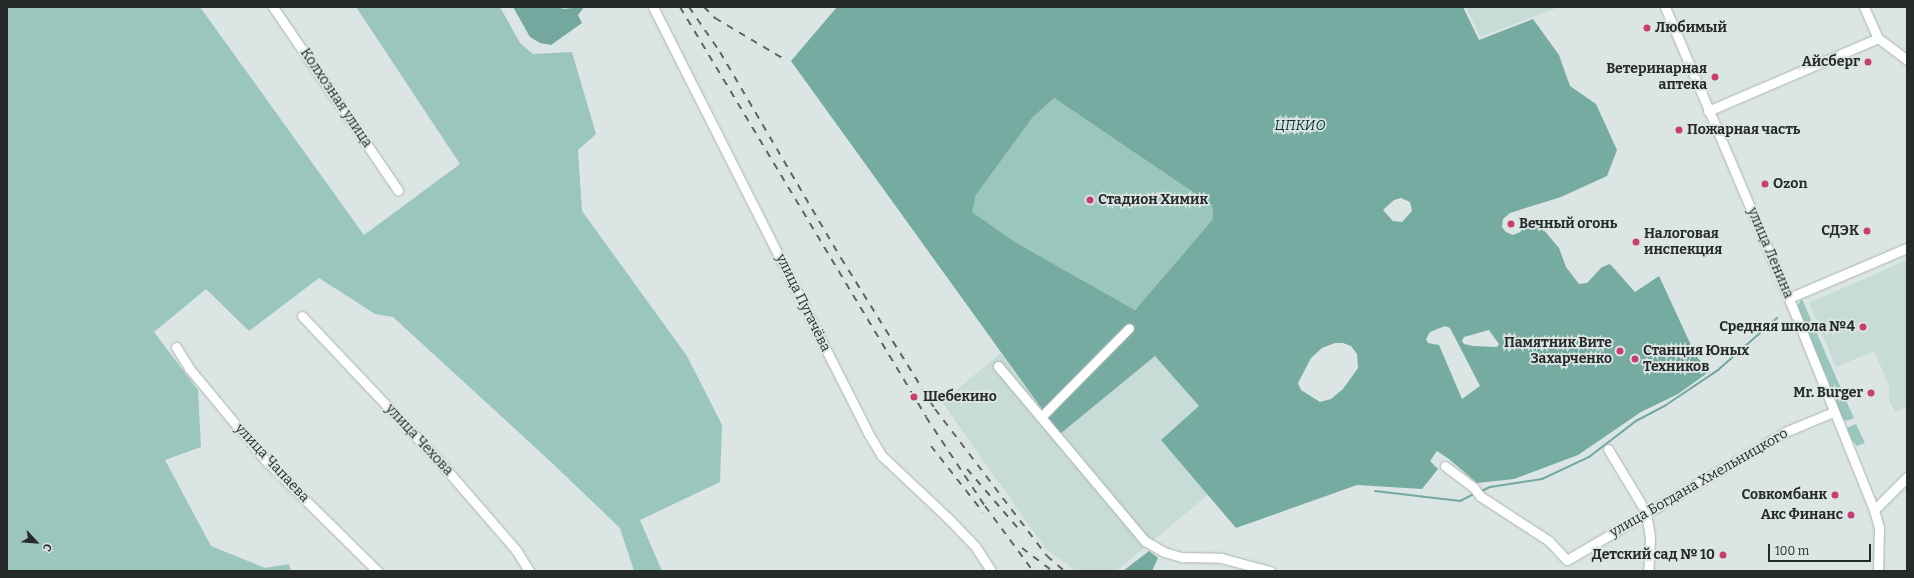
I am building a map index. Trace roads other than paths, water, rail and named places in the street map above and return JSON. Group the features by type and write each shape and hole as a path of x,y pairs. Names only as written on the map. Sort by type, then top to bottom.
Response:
{"street":[{"name":"Колхозная улица","path":"273,7 398,190"},
{"name":"улица Пугачёва","path":"653,7 868,433 882,456 974,546 991,571"},
{"name":"улица Ленина","path":"1665,7 1789,298 1833,412 1874,510 1879,527 1878,571"},
{"path":"1864,7 1878,38 1907,60"},
{"path":"1708,110 1878,38"},
{"path":"1789,298 1907,248"},
{"name":"улица Чехова","path":"302,316 439,461 516,550 529,571"},
{"path":"1041,417 1130,328"},
{"name":"улица Чапаева","path":"176,347 189,368 265,460 377,571"},
{"path":"998,366 1145,541 1164,552 1182,557 1221,558 1270,571"},
{"name":"улица Богдана Хмельницкого","path":"1445,466 1477,492 1549,540 1567,560 1646,512 1785,432 1833,412"},
{"path":"1608,449 1646,512 1650,538 1648,571"},
{"path":"1874,510 1907,477"}],"waterway":[{"path":"1480,492 1490,487 1542,479 1589,457 1636,421 1666,405 1718,370 1777,318"},
{"path":"1375,491 1460,501 1476,493"}],"railway":[{"path":"680,7 926,417 985,506 1033,571"},
{"path":"689,7 720,52 841,258 935,409 1047,556 1064,571"},
{"path":"704,7 715,18 784,59"},
{"path":"931,446 983,512"},
{"path":"967,469 1022,533"},
{"path":"1022,548 1052,571"}],"place":[{"name":"Любимый","path":"1647,28"},
{"name":"Айсберг","path":"1868,62"},
{"name":"Ветеринарная аптека","path":"1715,77"},
{"name":"Пожарная часть","path":"1679,130"},
{"name":"Ozon","path":"1765,184"},
{"name":"Стадион Химик","path":"1090,200"},
{"name":"Вечный огонь","path":"1511,224"},
{"name":"СДЭК","path":"1867,231"},
{"name":"Налоговая инспекция","path":"1636,242"},
{"name":"Средняя школа №4","path":"1863,327"},
{"name":"Памятник Вите Захарченко","path":"1620,351"},
{"name":"Станция Юных Техников","path":"1635,359"},
{"name":"Mr. Burger","path":"1871,393"},
{"name":"Шебекино","path":"914,397"},
{"name":"Совкомбанк","path":"1835,495"},
{"name":"Акс Финанс","path":"1851,515"},
{"name":"Детский сад № 10","path":"1723,555"}],"park label":[{"name":"ЦПКИО","path":"1300,126"}]}
